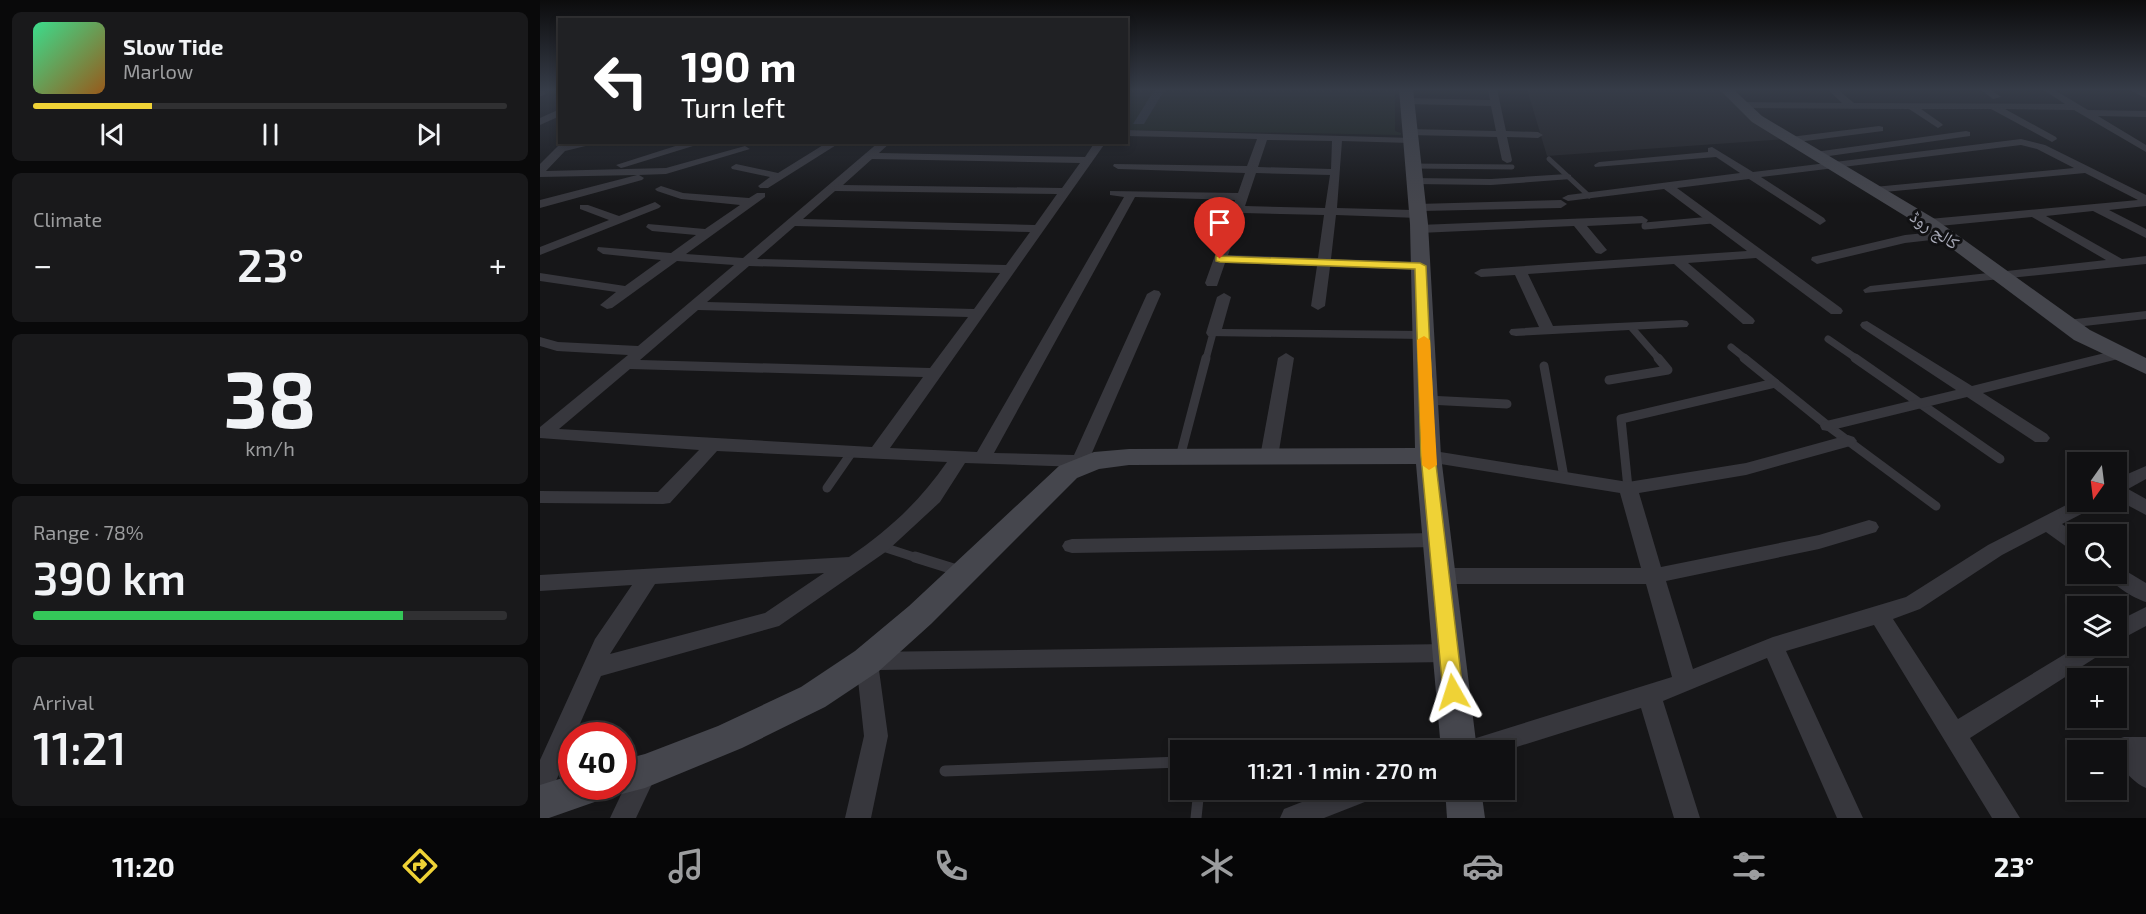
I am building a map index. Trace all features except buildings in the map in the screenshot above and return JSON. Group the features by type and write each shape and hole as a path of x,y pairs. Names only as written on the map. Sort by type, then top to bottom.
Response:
{"street":[{"path":"1408,127 1418,217 1428,456 1458,740"},
{"path":"1500,127 1510,164"},
{"name":"کالج روڈ","path":"1770,127 1929,223 2082,335 2146,367"},
{"path":"1790,140 1879,129 1877,127"},
{"path":"2033,127 2052,139"},
{"path":"2108,127 2146,149"},
{"path":"1128,133 1337,139 1538,135"},
{"path":"1815,155 1966,134"},
{"path":"1212,283 1263,137"},
{"path":"1318,306 1336,172 1337,139"},
{"path":"1418,217 1564,201 2021,142 2041,147 2146,201"},
{"path":"540,172 562,148 585,144"},
{"path":"597,172 694,144"},
{"path":"608,305 708,233 780,176 833,144"},
{"path":"541,432 627,364 884,144"},
{"path":"877,453 1100,144"},
{"path":"540,204 666,171 742,146 755,159"},
{"path":"1599,165 1670,159 1715,152 1820,220"},
{"path":"870,156 1090,160"},
{"path":"1670,159 1704,182"},
{"path":"1119,166 1336,172"},
{"path":"736,167 780,176"},
{"path":"1874,190 2086,170"},
{"path":"540,172 666,171"},
{"path":"1413,174 1491,182 1567,177"},
{"path":"1668,187 1836,311"},
{"path":"833,188 1067,191"},
{"path":"660,189 681,196 758,194"},
{"path":"1114,194 1242,197"},
{"path":"982,458 1131,194"},
{"path":"1929,223 2146,201"},
{"path":"540,251 655,206"},
{"path":"584,207 620,220"},
{"path":"2096,207 2146,234"},
{"path":"1237,209 1578,223 1643,223"},
{"path":"2033,213 2120,262"},
{"path":"793,222 1040,229"},
{"path":"1578,223 1601,250"},
{"path":"652,227 708,233"},
{"path":"1817,260 1905,239 1945,235"},
{"path":"540,238 556,246"},
{"path":"603,250 672,259 1010,268"},
{"path":"1481,273 1759,254"},
{"path":"1220,259 1420,266"},
{"path":"1677,260 1748,321"},
{"path":"1870,290 2146,260"},
{"path":"1520,270 1548,331"},
{"path":"540,278 628,290"},
{"path":"636,773 730,737 813,697 867,661 966,572 1068,472 1087,461 1154,294"},
{"path":"1224,297 1213,333 1423,335"},
{"path":"695,306 978,313"},
{"path":"2067,324 2146,315"},
{"path":"1516,332 1682,324"},
{"path":"1867,326 2041,438"},
{"path":"540,341 557,346 642,351"},
{"path":"1828,426 2121,354"},
{"path":"1269,457 1286,358"},
{"path":"627,364 935,373"},
{"path":"541,432 713,445 1087,461 1180,457 1428,456 1629,488 1746,469 1848,441"},
{"path":"540,497 663,498 713,445"},
{"path":"594,668 771,620 880,546 933,497 960,457"},
{"path":"2127,483 2146,472"},
{"path":"1629,488 1685,682"},
{"path":"2127,496 2146,508"},
{"path":"1505,740 1649,695 1773,646 1913,603 1995,550 2069,512"},
{"path":"2047,524 2067,538"},
{"path":"1441,576 1654,576 1820,542 1869,527"},
{"path":"1072,546 1437,540"},
{"path":"540,583 853,564"},
{"path":"540,788 603,645 650,575"},
{"path":"2127,581 2146,594"},
{"path":"1879,615 2007,818"},
{"path":"2127,626 2146,615"},
{"path":"1773,646 1850,818"},
{"path":"867,661 1449,653"},
{"path":"1954,735 2080,656"},
{"path":"858,818 876,736 867,661"},
{"path":"1649,695 1687,818"},
{"path":"2146,748 2124,748 2146,776"},
{"path":"540,803 558,797"},
{"path":"623,818 628,800"},
{"path":"1293,818 1338,800"},
{"path":"1464,800 1466,818"}],"lane":[{"path":"1549,159 1589,196"},
{"path":"1413,174 1510,164"},
{"path":"1643,223 1712,220"},
{"path":"1609,380 1668,370 1631,327"},
{"path":"1180,457 1213,333"},
{"path":"1828,339 2000,459"},
{"path":"1731,347 1828,426 1936,506"},
{"path":"1544,366 1564,477"},
{"path":"1629,488 1621,419 1775,383"},
{"path":"1426,400 1507,404"},
{"path":"827,489 852,452"},
{"path":"880,546 966,572"},
{"path":"945,771 1170,762"},
{"path":"1196,818 1198,800"}],"shaded area":[{"path":"1128,127 1395,127 1395,131 1401,135 1128,130"},
{"path":"1538,127 1773,127 1788,139 1547,156"}],"slow traffic":[{"path":"1424,340 1429,465"}],"route":[{"path":"1220,259 1420,266 1428,456 1453,692"}]}
